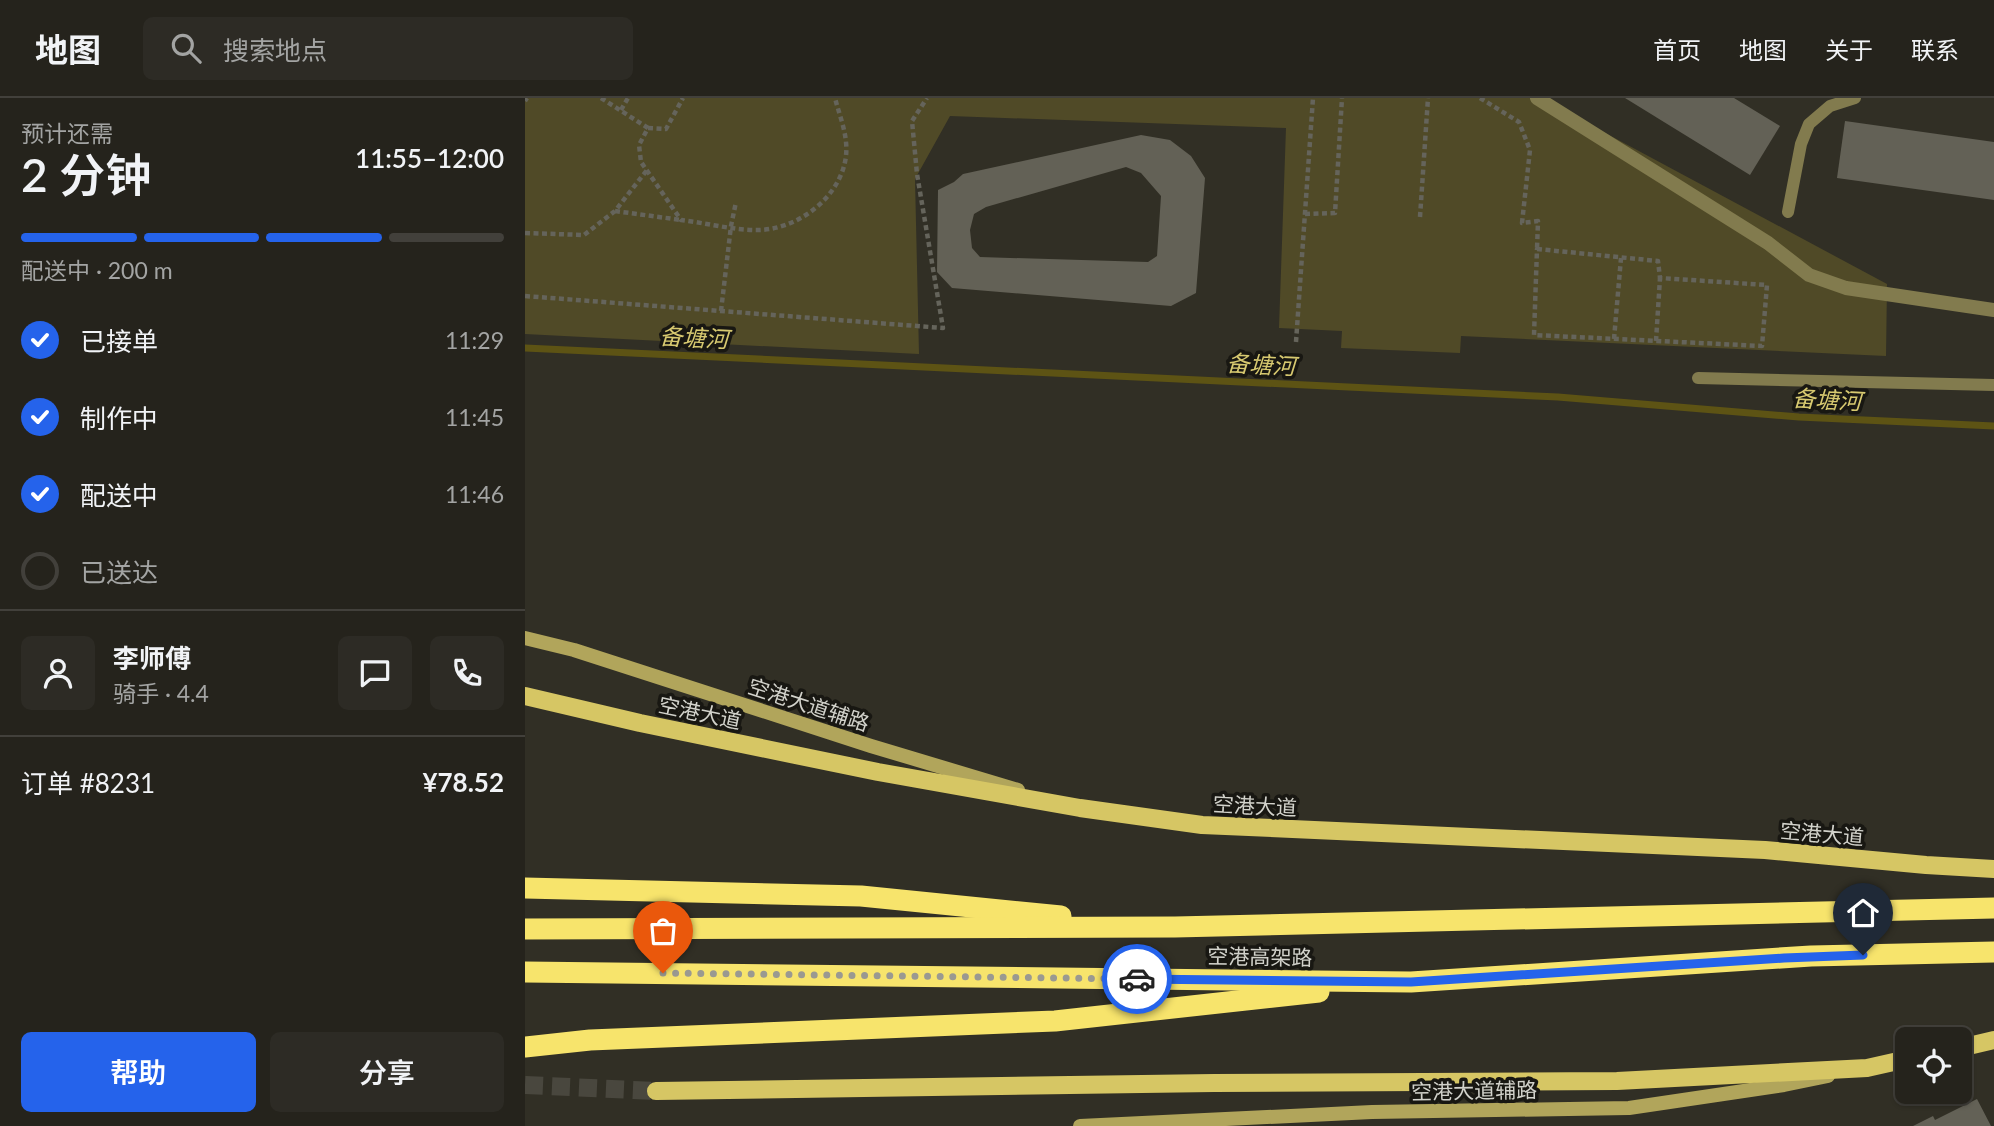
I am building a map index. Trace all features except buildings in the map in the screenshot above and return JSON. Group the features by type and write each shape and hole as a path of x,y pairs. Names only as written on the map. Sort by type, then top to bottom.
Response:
{"highway":[{"path":"525,888 861,896 1175,927"},
{"name":"空港高架路","path":"525,929 1175,927 1994,908"},
{"name":"空港高架路","path":"525,972 1411,982 1811,956 1994,953"},
{"path":"525,1047 590,1040 1055,1021 1411,982"}],"main road":[{"name":"空港大道辅路","path":"525,638 574,650 871,746 1080,808"},
{"name":"空港大道","path":"525,696 640,723 865,769 1080,808 1202,825 1765,850 1994,869"},
{"path":"1972,1045 1994,1040"},
{"path":"656,1091 1214,1083 1617,1081 1867,1068 1895,1062"},
{"name":"空港大道辅路","path":"1080,1126 1373,1119 1466,1111 1629,1108 1784,1085 1867,1068"},
{"path":"1455,1126 1466,1111"}],"street":[{"path":"1537,98 1768,243 1809,275 1846,288 1994,310"}],"lane":[{"path":"1788,212 1801,144 1809,124 1830,106 1854,98"},
{"path":"1698,378 1994,386"}],"path":[{"path":"601,98 648,128 666,129 683,98"},
{"path":"621,110 628,98"},
{"path":"615,211 758,230 791,225 835,189 846,160 845,128 835,98"},
{"path":"525,296 943,328 917,174 912,121 927,98"},
{"path":"1296,342 1313,98"},
{"path":"1305,214 1335,213 1342,98"},
{"path":"1420,217 1428,98"},
{"path":"1480,98 1519,122 1530,150 1522,223 1538,221 1534,335 1762,346 1767,285 1660,278"},
{"path":"648,128 639,145 641,162 681,220"},
{"path":"525,233 584,235 615,211 647,170"},
{"path":"721,311 736,202"},
{"path":"1537,249 1658,261 1660,278 1656,341"},
{"path":"1614,339 1621,258"}],"shaded area":[{"path":"525,98 1540,98 1887,284 1886,356 1461,336 1460,353 1341,348 1342,331 1279,328 1286,128 950,116 915,179 919,354 525,334"}],"waterway":[{"name":"备塘河","path":"525,348 1558,397 1799,417 1994,426"}],"tunnel":[{"path":"525,1085 656,1091"}],"way so far":[{"path":"663,973 1137,979"}],"route":[{"path":"1137,979 1411,982 1811,956 1863,955"}]}
